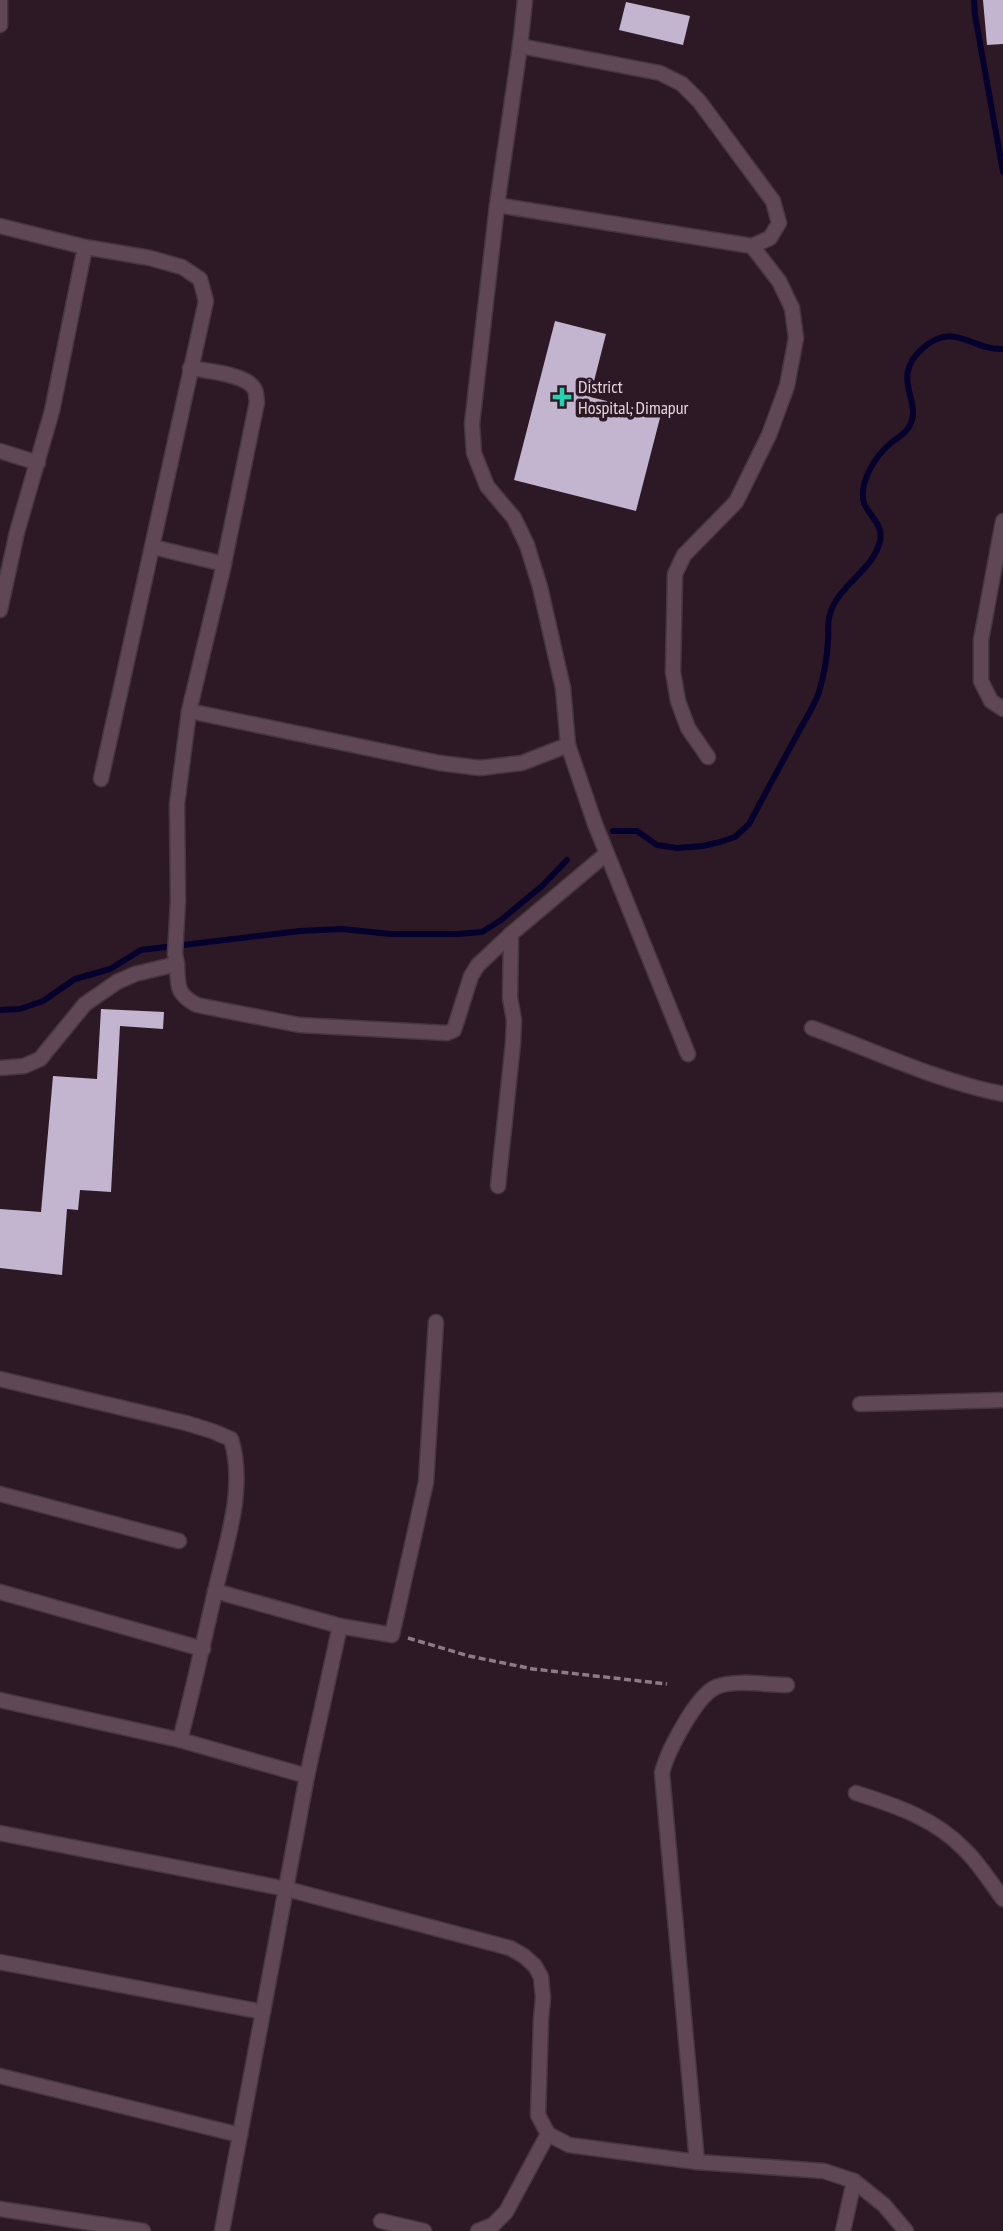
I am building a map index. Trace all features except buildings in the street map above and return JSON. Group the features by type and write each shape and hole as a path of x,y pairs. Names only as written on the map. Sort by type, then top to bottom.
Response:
{"street":[{"path":"0,0 0,25"},
{"path":"525,0 497,205 472,424 474,453 487,486 514,518 527,545 540,587 563,688 568,745 607,854 688,1054"},
{"path":"497,205 752,246 770,238 779,223 773,201 699,102 682,84 660,74 520,47"},
{"path":"0,226 182,267 200,279 206,301 102,779"},
{"path":"708,757 688,727 677,701 673,672 675,574 684,555 736,502 769,435 787,386 796,338 792,307 779,281 752,246"},
{"path":"0,610 17,532 52,411 85,247"},
{"path":"190,368 237,377 248,382 255,390 257,402 190,711 177,804 176,959 178,989 185,999 197,1005 299,1025 447,1033 454,1030 471,976 478,965 607,854"},
{"path":"0,451 38,463"},
{"path":"1003,521 981,640 981,681 991,701 1003,709"},
{"path":"153,547 224,564"},
{"path":"190,711 440,764 480,768 522,764 568,745"},
{"path":"498,1186 513,1043 514,1020 510,998 511,934"},
{"path":"0,1068 24,1066 40,1059 85,1004 117,982 176,959"},
{"path":"811,1028 933,1075 1003,1094"},
{"path":"215,1591 340,1626 392,1635 426,1482 436,1322"},
{"path":"0,1379 186,1423 231,1440 236,1457 237,1479 231,1523 180,1740"},
{"path":"860,1404 1003,1400"},
{"path":"0,1494 179,1541"},
{"path":"0,1592 203,1649"},
{"path":"222,2231 307,1776 340,1626"},
{"path":"697,2162 662,1773 666,1756 701,1700 715,1688 732,1684 787,1685"},
{"path":"0,1700 180,1740 307,1776"},
{"path":"856,1793 902,1808 941,1829 968,1852 1003,1899"},
{"path":"0,1833 287,1889 510,1948 536,1966 541,1978 543,1998 538,2115 548,2134 569,2145 697,2162 824,2171 854,2181 884,2205 906,2231"},
{"path":"0,1962 263,2012"},
{"path":"0,2076 240,2135"},
{"path":"478,2231 493,2225 506,2213 548,2134"},
{"path":"843,2231 854,2181"},
{"path":"0,2209 143,2231"},
{"path":"381,2221 424,2231"}],"path":[{"path":"392,1635 469,1656 533,1669 667,1684"}],"waterway":[{"path":"974,0 1003,172"},
{"path":"613,831 637,831 657,845 677,848 720,842 735,837 749,824 817,698 826,661 829,617 834,604 870,561 880,541 878,525 864,503 864,487 866,478 880,455 910,425 913,407 908,388 908,369 924,347 945,336 1003,349"},
{"path":"0,1010 20,1009 43,1001 75,979 110,969 141,950 300,931 342,929 391,934 482,932 542,886 567,860"}],"place":[{"name":"District Hospital, Dimapur","path":"562,397"}]}
